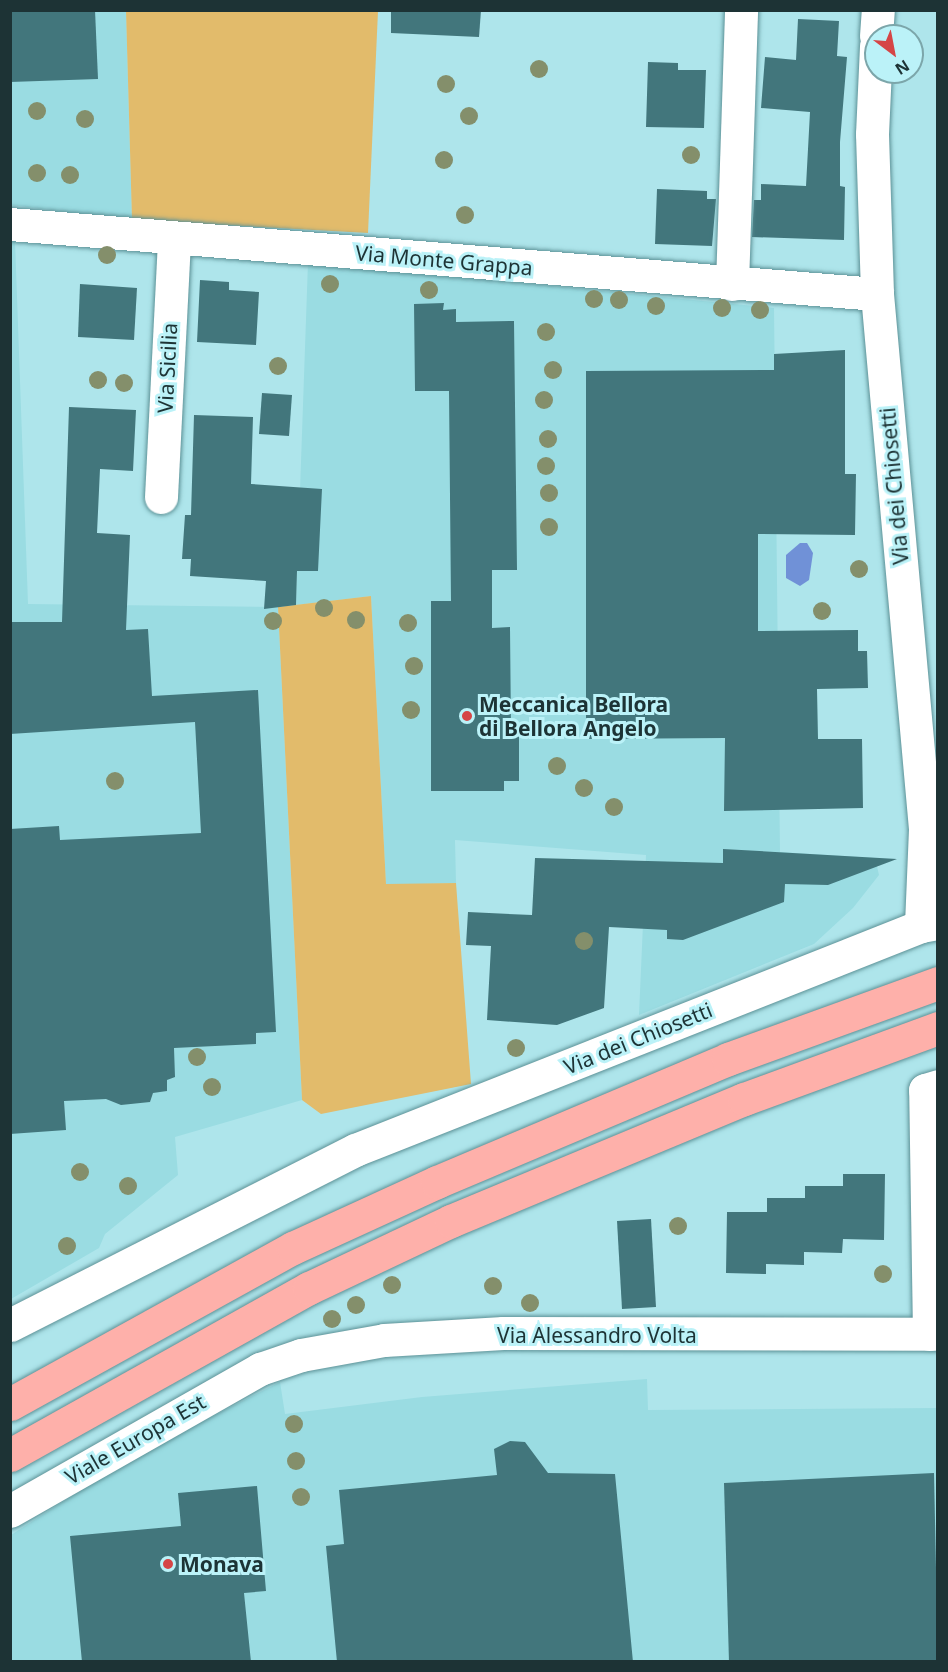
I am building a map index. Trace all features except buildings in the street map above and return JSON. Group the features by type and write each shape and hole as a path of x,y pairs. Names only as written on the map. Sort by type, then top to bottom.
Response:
{"highway":[{"path":"10,1404 293,1248 437,1182 707,1067 938,983"},
{"path":"10,1455 309,1288 451,1221 744,1099 938,1028"}],"street":[{"path":"732,284 741,10"},
{"name":"Via dei Chiosetti","path":"10,1325 356,1150 929,925 925,829 877,294 872,134 874,84"},
{"name":"Via Monte Grappa","path":"10,224 877,294"},
{"name":"Via Sicilia","path":"161,497 174,238"},
{"path":"931,1088 933,1334"},
{"name":"Via Alessandro Volta","path":"260,1369 301,1355 384,1340 459,1335 933,1334"},
{"name":"Viale Europa Est","path":"10,1511 260,1369"}],"shaded area":[{"path":"11,11 126,11 132,220 11,205"},
{"path":"126,11 378,11 368,233 132,220"},
{"path":"10,240 15,241 28,604 278,607 302,1100 175,1137 178,1175 105,1234 99,1248 11,1299"},
{"path":"308,262 774,308 780,852 875,858 879,875 853,908 814,944 639,1015 646,855 455,840 456,883 386,885 371,596 296,605"},
{"path":"371,596 386,884 456,883 471,1084 321,1114 302,1100 278,607"},
{"path":"647,1379 648,1410 937,1408 937,1661 11,1662 11,1535 135,1456 280,1382 285,1414 422,1397"}],"water":[{"path":"800,543 807,543 813,553 809,580 800,586 786,578 786,555"}],"place":[{"name":"Meccanica Bellora di Bellora Angelo","path":"467,716"},
{"name":"Monava","path":"168,1564"}]}
